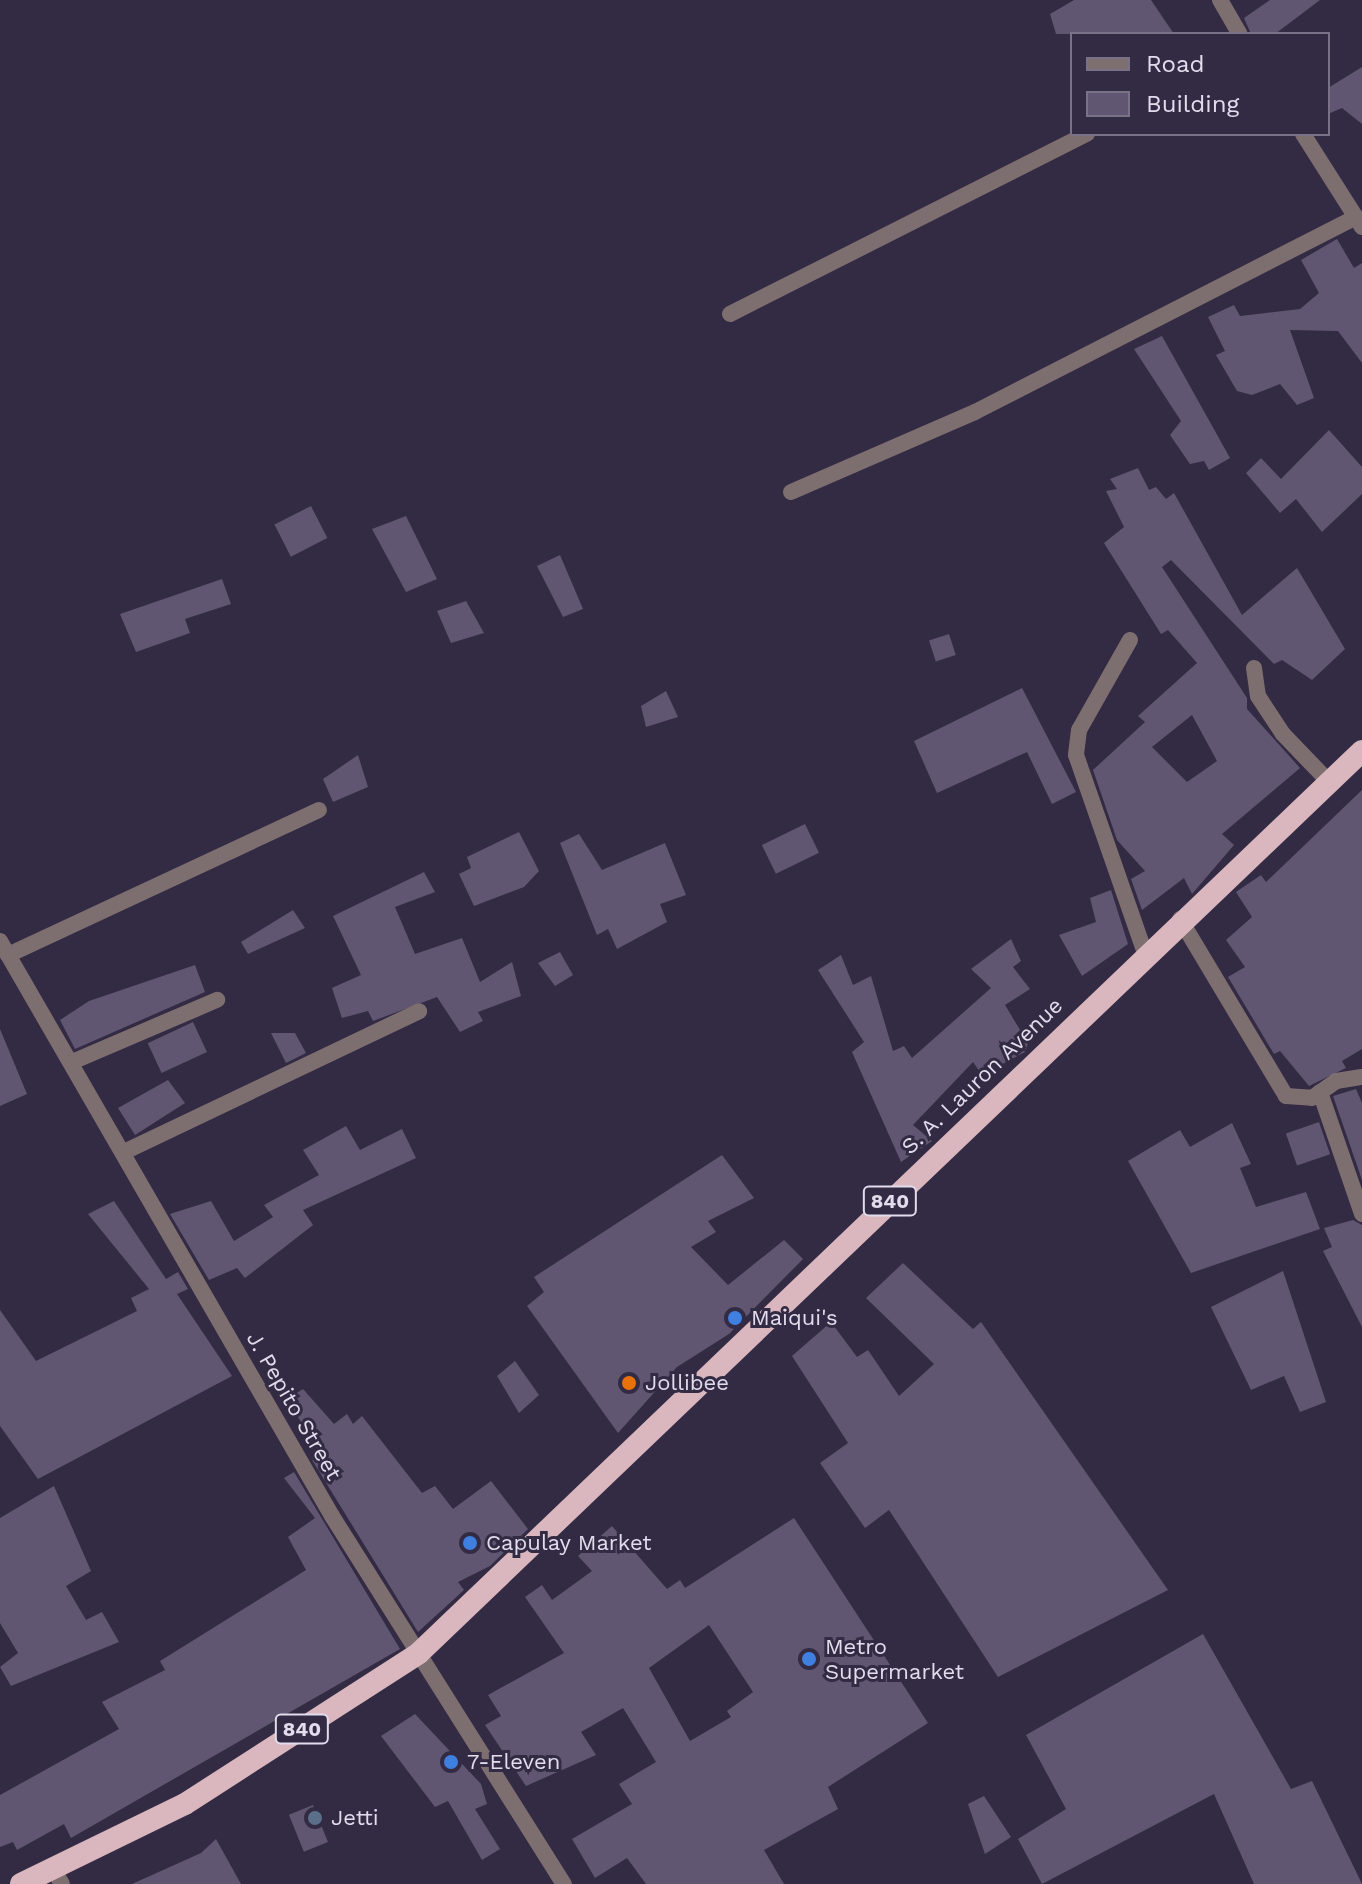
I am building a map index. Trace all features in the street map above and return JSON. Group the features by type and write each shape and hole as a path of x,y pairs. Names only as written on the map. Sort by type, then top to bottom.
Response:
{"highway":[{"name":"S. A. Lauron Avenue","path":"21,1884 58,1876 185,1804 419,1653 1180,919 1362,751"}],"street":[{"path":"1220,0 1239,32"},
{"path":"730,314 1083,136"},
{"path":"791,492 975,412 1359,222 1304,136"},
{"path":"1130,640 1079,730 1076,755 1145,953"},
{"path":"1254,668 1258,696 1283,734 1330,783"},
{"path":"4,948 319,810"},
{"path":"1180,919 1286,1096 1301,1101 1362,1077"},
{"name":"J. Pepito Street","path":"4,948 419,1653 564,1884"},
{"path":"72,1062 217,1000"},
{"path":"124,1152 419,1011"},
{"path":"1320,1092 1362,1214"}],"building":[{"path":"1074,0 1151,0 1173,32 1056,34 1050,14"},
{"path":"1270,0 1320,0 1278,32 1250,32 1244,18"},
{"path":"1362,67 1362,124 1342,108 1330,113 1330,87"},
{"path":"1337,239 1354,268 1362,263 1362,363 1338,331 1290,330 1314,398 1297,405 1280,384 1252,395 1237,391 1216,355 1225,351 1208,317 1234,305 1240,316 1300,309 1319,293 1301,260"},
{"path":"1162,336 1230,458 1209,470 1204,461 1190,464 1170,435 1181,421 1134,349"},
{"path":"1329,430 1362,467 1362,494 1322,532 1296,499 1280,513 1246,473 1261,458 1281,479"},
{"path":"1138,468 1149,490 1156,487 1166,499 1174,493 1242,615 1297,568 1345,649 1312,680 1282,660 1274,664 1171,560 1162,567 1247,698 1247,709 1300,768 1222,834 1234,845 1192,894 1184,878 1142,910 1131,879 1145,871 1117,840 1093,770 1145,722 1138,716 1197,663 1168,630 1161,634 1104,543 1124,527 1106,491 1117,489 1110,479","holes":["1192,715 1217,761 1187,782 1152,747"]},
{"path":"311,506 327,538 291,557 274,525"},
{"path":"406,516 437,579 406,592 372,529"},
{"path":"560,555 583,609 563,617 537,566"},
{"path":"222,579 231,604 185,619 190,633 136,652 120,614"},
{"path":"466,601 484,633 451,643 437,611"},
{"path":"949,634 956,655 936,661 929,640"},
{"path":"1022,688 1076,792 1052,804 1027,752 937,793 914,741"},
{"path":"666,691 678,717 646,727 641,706"},
{"path":"358,755 368,787 333,802 323,779"},
{"path":"1362,790 1362,1049 1342,1061 1346,1068 1309,1086 1280,1051 1274,1054 1228,977 1245,967 1226,940 1252,917 1236,892 1261,875 1266,882"},
{"path":"805,824 819,853 776,874 762,845"},
{"path":"519,832 539,871 524,887 474,906 459,874 471,868 467,857"},
{"path":"579,834 602,870 665,843 686,895 660,904 667,922 617,949 608,929 597,935 560,843"},
{"path":"424,872 435,892 395,907 415,954 462,938 480,982 512,962 521,996 478,1012 483,1021 460,1032 437,997 373,1021 368,1011 342,1018 332,988 361,975 333,916"},
{"path":"1111,890 1128,944 1082,976 1059,935 1096,922 1090,898"},
{"path":"293,910 305,928 248,954 241,942"},
{"path":"1011,939 1021,961 1013,967 1030,989 1005,1005 1028,1043 1025,1052 982,1075 973,1062 913,1125 932,1141 901,1162 852,1052 864,1042 818,970 841,955 853,985 871,976 893,1051 904,1046 912,1058 991,988 971,969"},
{"path":"560,952 573,975 555,986 538,963"},
{"path":"195,965 205,992 75,1049 60,1020 89,1001"},
{"path":"193,1022 207,1052 162,1073 148,1043"},
{"path":"0,1029 27,1094 0,1106"},
{"path":"271,1033 295,1033 306,1053 286,1063"},
{"path":"168,1080 185,1103 135,1135 118,1108"},
{"path":"1356,1089 1362,1103 1362,1180 1333,1096"},
{"path":"1319,1122 1330,1154 1297,1166 1286,1133"},
{"path":"1232,1123 1251,1164 1240,1168 1256,1207 1306,1192 1320,1229 1191,1273 1128,1161 1180,1130 1190,1147"},
{"path":"346,1126 360,1150 402,1129 416,1158 303,1210 313,1225 245,1278 237,1268 209,1280 170,1214 211,1201 234,1241 273,1217 264,1205 319,1175 303,1150"},
{"path":"722,1155 754,1198 708,1221 716,1232 691,1247 728,1285 784,1240 803,1259 729,1334 677,1367 618,1433 527,1306 544,1292 534,1277"},
{"path":"114,1201 166,1279 178,1272 188,1289 177,1294 232,1376 38,1479 0,1426 0,1310 36,1361 137,1311 131,1298 149,1289 88,1214"},
{"path":"1353,1220 1362,1225 1362,1327 1323,1251 1332,1247 1324,1228"},
{"path":"903,1263 973,1329 981,1322 1168,1590 998,1677 889,1510 865,1528 820,1463 848,1443 792,1356 831,1322 857,1357 868,1350 899,1396 934,1364 866,1298"},
{"path":"1283,1271 1326,1402 1300,1412 1284,1376 1251,1390 1211,1307"},
{"path":"515,1361 539,1395 519,1413 497,1376"},
{"path":"303,1389 334,1424 347,1414 353,1424 362,1416 422,1493 435,1486 453,1509 491,1481 528,1529 490,1566 458,1582 464,1590 418,1632 312,1460 321,1455 287,1399"},
{"path":"294,1472 400,1649 71,1838 64,1824 17,1850 13,1842 0,1847 0,1795 119,1729 102,1702 165,1670 160,1661 306,1570 288,1537 315,1518 284,1478"},
{"path":"54,1486 91,1571 66,1586 86,1620 102,1612 119,1642 11,1686 0,1667 18,1653 0,1623 0,1518"},
{"path":"794,1518 928,1723 828,1787 838,1809 764,1850 784,1884 646,1884 627,1858 595,1878 572,1839 632,1804 619,1784 656,1762 623,1708 581,1732 596,1755 526,1786 485,1725 501,1716 488,1695 564,1653 525,1597 542,1585 552,1600 592,1571 578,1556 612,1526 667,1589 680,1580 685,1588","holes":["709,1625 753,1692 727,1711 731,1717 690,1741 649,1668"]},
{"path":"1203,1634 1291,1789 1312,1781 1362,1884 1254,1884 1214,1794 1042,1884 1018,1839 1066,1809 1026,1735"},
{"path":"415,1714 481,1784 487,1804 475,1809 500,1849 482,1860 448,1801 435,1807 381,1736"},
{"path":"984,1796 1011,1837 985,1854 968,1804"},
{"path":"313,1805 328,1842 304,1852 289,1815"},
{"path":"216,1839 241,1884 132,1884 201,1853"}],"place":[{"name":"Maiqui's","path":"735,1318"},
{"name":"Jollibee","path":"629,1383"},
{"name":"Capulay Market","path":"470,1543"},
{"name":"Metro Supermarket","path":"809,1659"},
{"name":"7-Eleven","path":"451,1762"},
{"name":"Jetti","path":"315,1818"}]}
